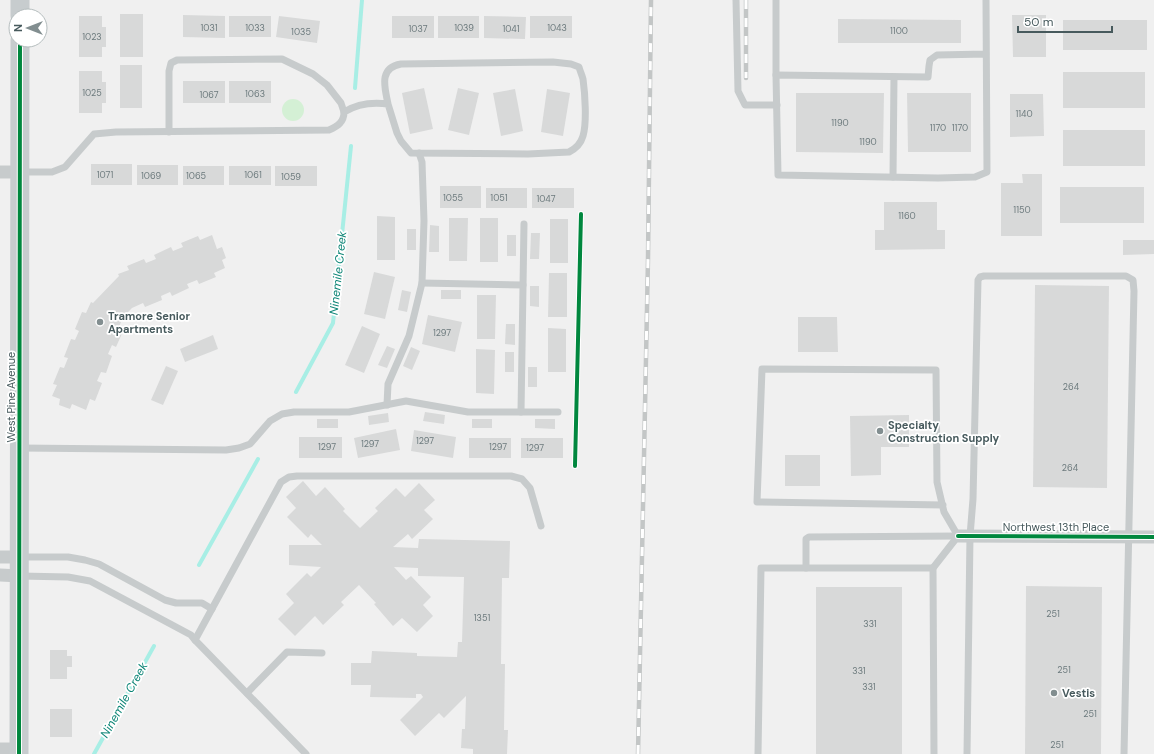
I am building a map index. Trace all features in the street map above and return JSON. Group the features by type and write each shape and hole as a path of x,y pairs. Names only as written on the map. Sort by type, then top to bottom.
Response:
{"street":[{"name":"West Pine Avenue","path":"19,752 20,48"},
{"path":"0,172 19,172"},
{"name":"Northwest 13th Place","path":"964,536 1154,537"},
{"path":"0,557 20,556"},
{"path":"0,575 20,576"},
{"path":"0,749 19,752"}],"lane":[{"path":"736,0 738,92 745,105 777,105"},
{"path":"776,0 778,175 893,177 975,177 987,172 986,0"},
{"path":"776,75 928,77 928,66 930,60 937,55 986,54"},
{"path":"19,172 52,172 65,167 94,134 116,132 169,132 329,130 339,126 344,117 344,112 341,103 327,85 314,74 282,58 177,60 171,63 169,71 169,132"},
{"path":"553,62 571,64 579,67 583,77 585,127 583,138 574,150 569,152 528,154 411,153 401,141 397,133 388,104 384,79 386,73 394,65 553,62"},
{"path":"893,177 894,77"},
{"path":"344,112 351,108 365,104 388,104"},
{"path":"387,405 388,384 409,336 422,282 424,221 422,162 419,153"},
{"path":"521,412 524,224"},
{"path":"967,754 964,536 973,499 978,280 980,277 984,276 1126,276 1133,280 1134,291 1124,754"},
{"path":"422,282 523,285"},
{"path":"943,505 757,502 762,369 936,370 937,482 943,505 944,512 964,536"},
{"path":"20,448 226,450 239,448 250,444 270,421 282,414 294,412 348,412 406,401 468,412 558,412"},
{"path":"195,640 281,482 288,477 511,476 522,479 530,488 540,526"},
{"path":"934,754 933,568 964,536"},
{"path":"806,568 806,539 809,537 964,536"},
{"path":"20,556 68,557 85,560 99,564 165,600 176,603 202,603 212,609"},
{"path":"758,754 761,568 933,568"},
{"path":"20,576 68,576 90,581 191,635 306,754"},
{"path":"247,693 287,652 322,653"}],"green space":[{"path":"293,99 301,102 304,110 301,118 293,121 285,118 282,110 285,102"}],"building":[{"path":"120,14 143,14 143,57 120,57"},
{"path":"183,15 225,16 225,38 183,37"},
{"path":"1012,15 1046,15 1046,57 1013,57"},
{"path":"79,16 102,16 102,27 106,27 106,47 102,47 102,57 79,57"},
{"path":"229,16 271,16 271,37 229,37"},
{"path":"279,16 320,21 317,43 276,37"},
{"path":"392,16 434,16 434,38 392,38"},
{"path":"438,16 479,16 479,38 438,38"},
{"path":"484,16 526,17 525,39 484,38"},
{"path":"530,16 572,16 572,38 530,38"},
{"path":"838,19 961,20 961,43 838,43"},
{"path":"1063,20 1147,20 1147,50 1063,50"},
{"path":"120,65 142,65 142,108 120,108"},
{"path":"79,71 102,71 102,82 106,82 106,103 102,103 102,113 79,113"},
{"path":"1063,72 1145,72 1145,108 1063,108"},
{"path":"183,81 225,81 225,103 183,103"},
{"path":"229,81 271,81 271,103 229,103"},
{"path":"424,88 433,129 410,134 402,93"},
{"path":"458,88 479,93 469,135 448,130"},
{"path":"515,89 523,131 501,136 493,93"},
{"path":"547,89 570,93 563,136 541,132"},
{"path":"796,93 884,93 883,153 796,152"},
{"path":"907,93 971,93 971,152 908,152"},
{"path":"1010,94 1043,94 1044,136 1010,137"},
{"path":"1063,130 1145,130 1145,166 1063,166"},
{"path":"91,164 132,164 132,185 91,185"},
{"path":"137,165 178,165 178,185 137,185"},
{"path":"183,166 224,166 224,185 183,185"},
{"path":"229,166 271,166 271,185 229,185"},
{"path":"275,166 317,166 317,186 275,186"},
{"path":"1022,174 1042,174 1042,236 1001,236 1001,183 1023,183"},
{"path":"440,186 481,186 481,208 440,208"},
{"path":"1060,187 1144,187 1144,223 1060,223"},
{"path":"486,188 527,188 527,208 486,208"},
{"path":"532,188 574,188 574,208 532,208"},
{"path":"884,202 937,202 937,230 945,230 945,249 875,250 875,230 884,230"},
{"path":"377,216 395,217 395,260 377,260"},
{"path":"449,218 468,218 467,261 449,261"},
{"path":"480,218 498,218 498,262 480,262"},
{"path":"550,219 568,219 568,263 550,263"},
{"path":"430,225 439,226 439,252 429,252"},
{"path":"407,229 416,229 416,250 407,250"},
{"path":"531,233 540,233 539,259 530,259"},
{"name":"Tramore Senior Apartments","path":"212,235 217,249 222,247 226,258 222,260 225,268 214,273 216,277 199,284 197,280 187,284 189,288 172,296 170,292 161,296 162,300 145,307 143,303 132,308 123,317 119,327 124,329 116,347 112,345 108,354 112,356 106,373 101,372 97,381 102,383 95,401 90,399 86,410 72,404 70,409 59,405 60,399 52,396 57,385 53,384 60,367 64,368 68,358 64,357 71,339 75,340 79,331 75,329 82,312 86,313 91,302 93,303 119,276 118,274 129,270 127,266 144,259 146,263 156,259 154,255 171,247 173,251 183,247 181,243 198,236 200,240"},
{"path":"507,235 516,235 516,256 507,256"},
{"path":"1123,240 1154,240 1154,254 1123,255"},
{"path":"374,272 395,277 385,319 364,314"},
{"path":"549,273 567,273 567,317 548,317"},
{"path":"1035,285 1109,286 1107,488 1033,487"},
{"path":"530,286 539,286 539,307 530,306"},
{"path":"402,290 411,292 407,312 398,310"},
{"path":"441,290 461,290 461,299 441,299"},
{"path":"477,295 496,295 495,339 477,339"},
{"path":"428,315 462,322 455,352 422,344"},
{"path":"798,317 837,317 838,352 798,352"},
{"path":"506,324 515,324 515,345 505,344"},
{"path":"362,326 380,334 364,373 345,365"},
{"path":"548,328 566,329 566,372 548,372"},
{"path":"213,335 218,349 185,362 180,349"},
{"path":"387,346 395,349 387,368 378,365"},
{"path":"411,347 420,351 412,370 403,366"},
{"path":"476,349 495,350 494,394 476,393"},
{"path":"505,352 514,352 514,372 505,372"},
{"path":"166,366 178,371 163,405 151,400"},
{"path":"528,367 537,367 537,387 528,387"},
{"path":"425,412 445,415 444,424 423,421"},
{"path":"388,413 389,422 369,425 368,416"},
{"name":"Specialty Construction Supply","path":"909,415 909,447 881,447 881,475 851,476 850,416"},
{"path":"317,419 338,419 338,428 317,428"},
{"path":"472,419 492,419 492,428 472,428"},
{"path":"535,419 555,419 555,429 535,428"},
{"path":"396,429 400,450 358,458 354,438"},
{"path":"414,430 456,437 453,458 411,451"},
{"path":"299,437 342,437 342,458 299,458"},
{"path":"469,438 511,438 511,458 469,458"},
{"path":"521,438 563,438 563,458 521,458"},
{"path":"785,455 820,455 820,486 785,486"},
{"path":"303,481 316,496 325,487 345,509 343,511 360,528 378,511 375,508 396,488 405,497 419,483 435,500 424,510 433,519 412,539 408,534 393,547 418,548 419,539 510,541 509,578 502,578 501,664 505,664 504,730 508,730 507,754 473,754 473,749 461,748 462,729 465,729 466,696 444,718 439,713 415,736 400,720 423,697 421,694 416,694 416,698 370,697 371,685 351,685 351,663 371,663 372,651 417,653 417,656 457,657 458,642 462,642 464,577 418,576 418,568 394,567 406,580 411,576 431,597 423,605 433,616 417,632 402,618 393,626 374,604 376,603 359,585 341,602 344,605 323,625 315,616 295,636 278,619 294,603 286,594 307,573 311,577 321,567 289,565 289,545 322,545 311,534 308,538 287,517 296,508 286,497"},
{"path":"1026,586 1102,587 1101,754 1025,754"},
{"path":"816,587 902,587 902,754 816,754"},
{"path":"50,650 67,650 67,656 72,656 72,667 67,667 67,679 50,679"},
{"path":"50,709 72,709 72,737 50,737"}],"waterway":[{"name":"Ninemile Creek","path":"355,88 362,0"},
{"name":"Ninemile Creek","path":"296,392 333,323 351,146"},
{"name":"Ninemile Creek","path":"199,565 258,459"},
{"name":"Ninemile Creek","path":"94,754 154,646"}],"railway":[{"path":"638,754 648,259 651,0"},
{"path":"746,0 746,78"}],"cycle path":[{"path":"19,754 20,48"},
{"path":"575,466 581,214"},
{"path":"958,536 1154,537"}],"place":[{"name":"Tramore Senior Apartments","path":"100,322"},
{"name":"Specialty Construction Supply","path":"880,431"},
{"name":"Vestis","path":"1054,693"}]}
